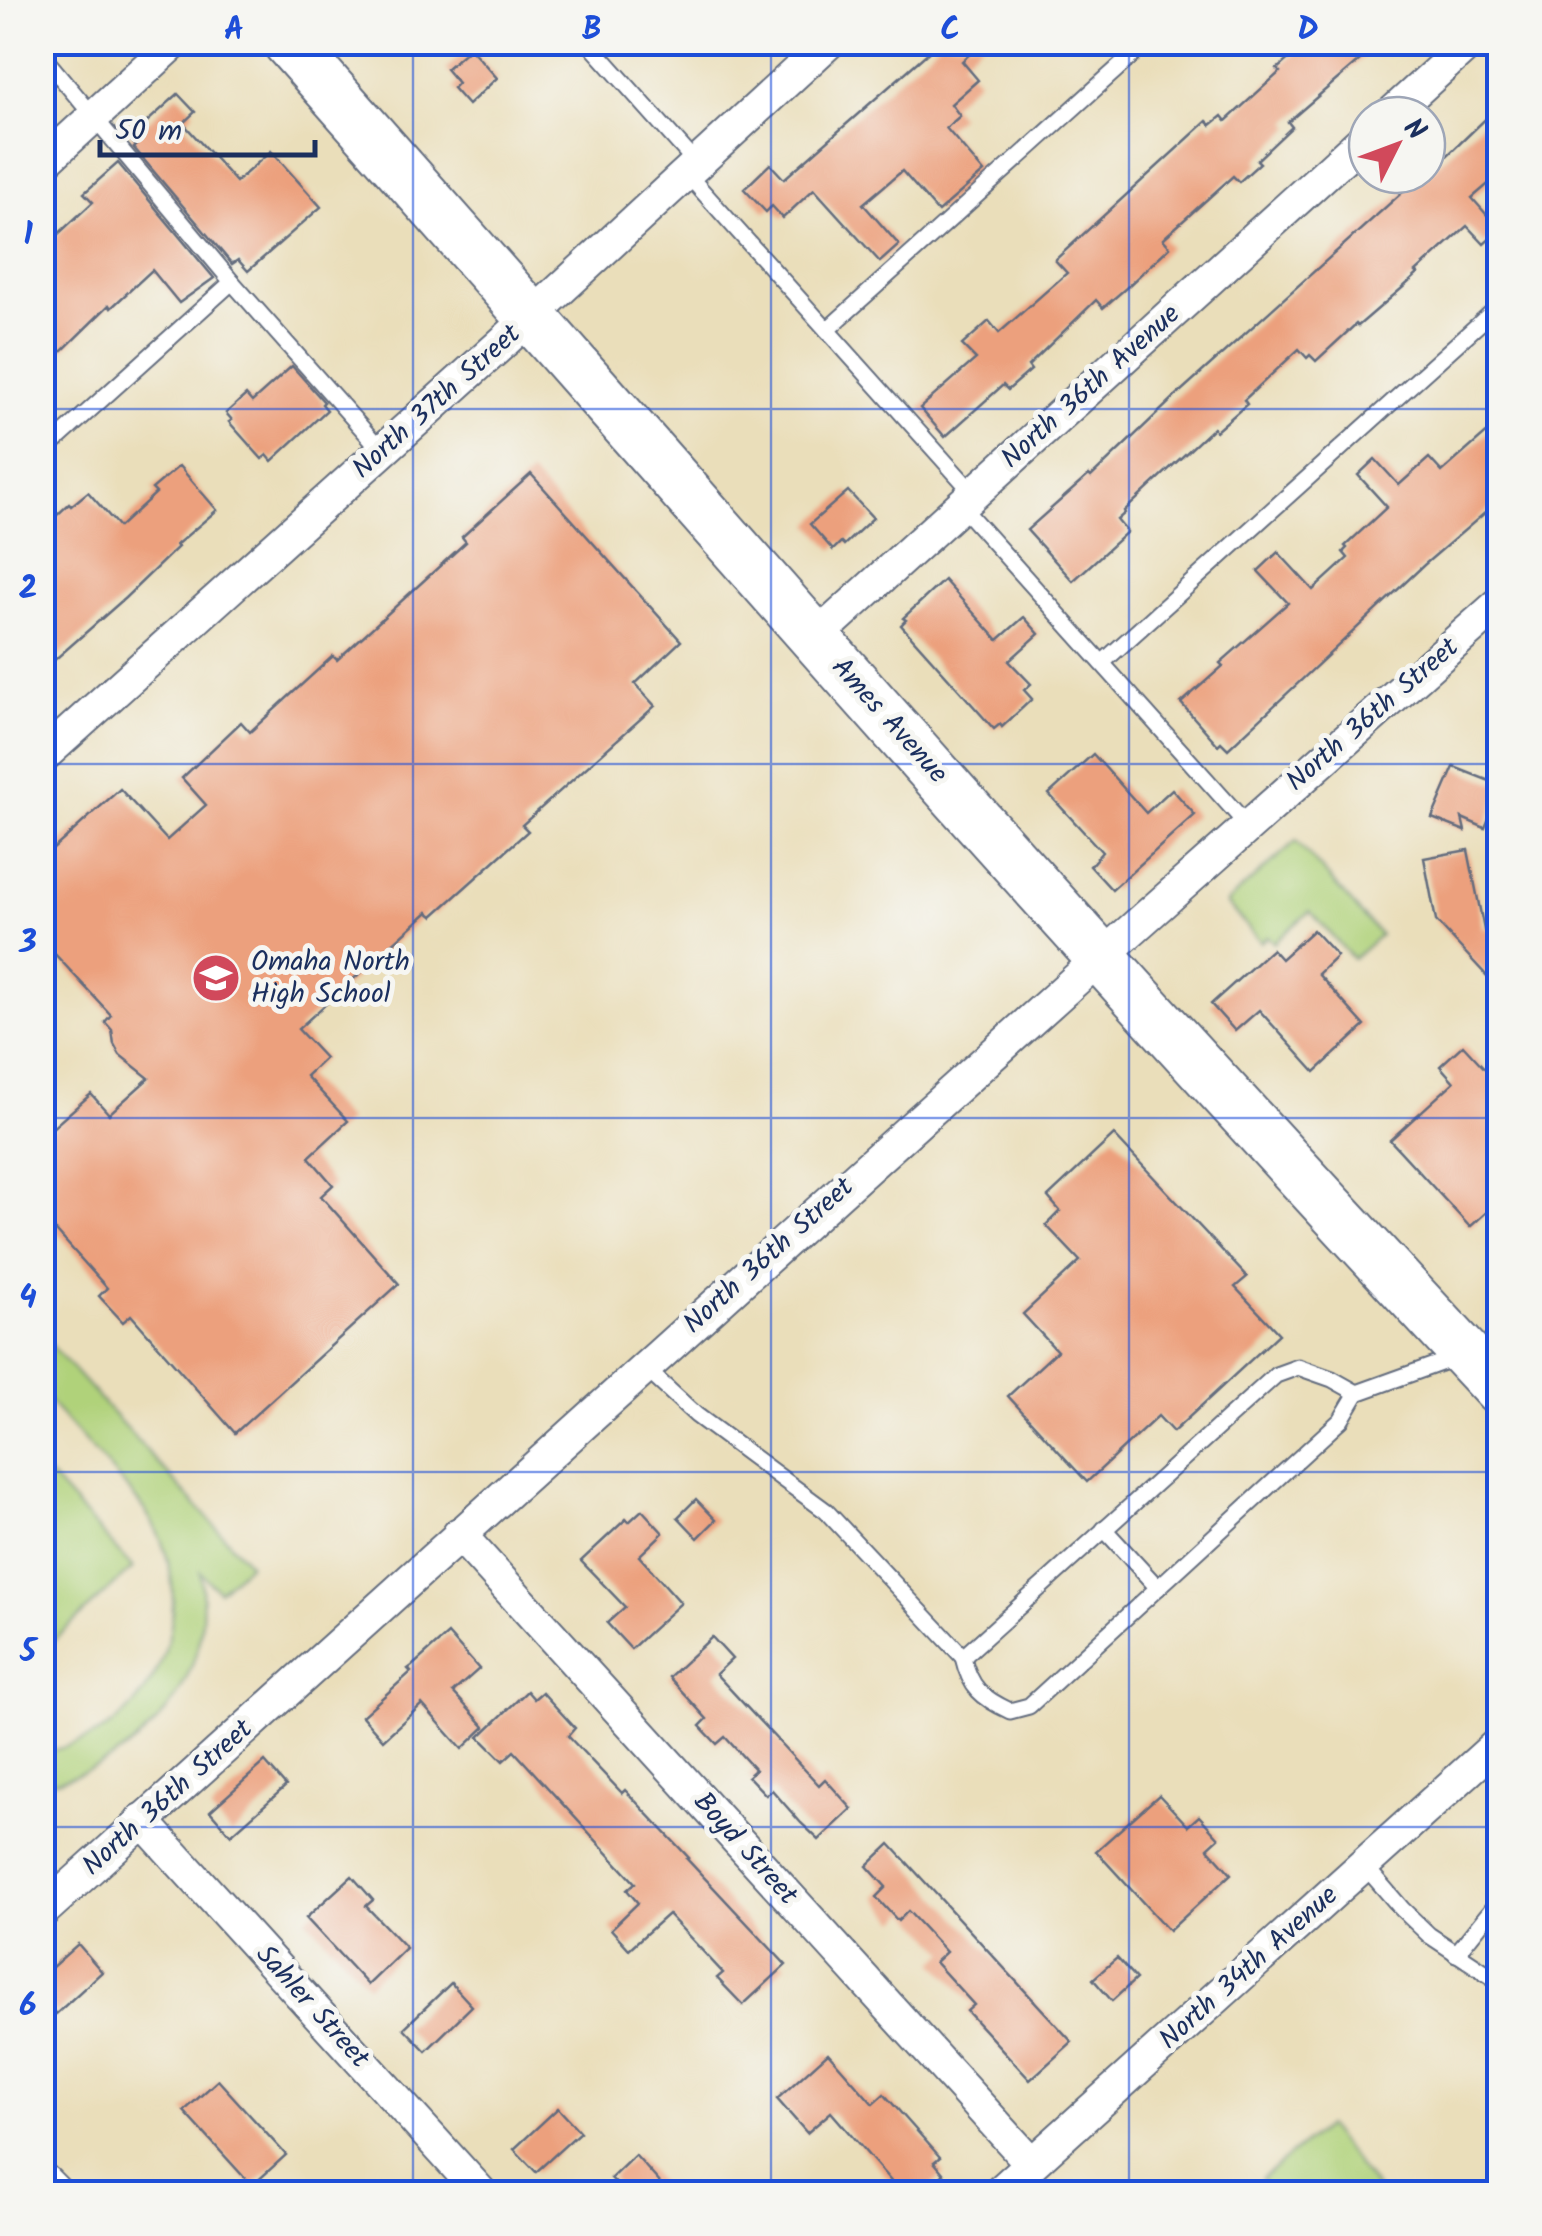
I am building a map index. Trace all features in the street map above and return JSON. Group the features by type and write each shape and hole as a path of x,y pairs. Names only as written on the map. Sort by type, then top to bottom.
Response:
{"main road":[{"name":"Ames Avenue","path":"288,42 1101,957 1500,1391"}],"street":[{"path":"42,164 176,42"},
{"name":"North 37th Street","path":"42,758 383,452 829,42"},
{"path":"1410,95 1459,46"},
{"name":"North 36th Avenue","path":"815,638 1347,154"},
{"name":"North 36th Street","path":"42,1912 1101,957 1500,603"},
{"name":"Boyd Street","path":"459,1534 1032,2163"},
{"name":"North 34th Avenue","path":"998,2194 1500,1742"},
{"name":"Sahler Street","path":"142,1820 482,2194"},
{"path":"42,2184 52,2194"}],"lane":[{"path":"588,42 1102,663 1248,826"},
{"path":"828,330 1147,42"},
{"path":"42,55 232,282 383,452"},
{"path":"42,453 232,282"},
{"path":"1102,663 1500,305"},
{"path":"646,1368 696,1415 826,1511 963,1657 967,1676 987,1700 1010,1712 1029,1706 1341,1420 1356,1394 1465,1354"},
{"path":"963,1657 1276,1375 1298,1367 1332,1379 1356,1394"},
{"path":"1104,1529 1158,1588"},
{"path":"1364,1865 1429,1935 1500,1982"},
{"path":"1456,1954 1500,1899"}],"green space":[{"path":"1296,841 1380,935 1353,959 1310,911 1274,943 1268,936 1261,942 1226,903"},
{"path":"42,1335 249,1564 219,1591 200,1572 203,1611 197,1647 185,1681 167,1711 113,1757 80,1774 43,1784 43,1753 80,1742 113,1724 152,1681 164,1655 173,1599 170,1570 149,1517 43,1395"},
{"path":"42,1468 133,1568 43,1650 42,1650"},
{"path":"1326,2126 1381,2193 1273,2193 1261,2179"}],"building":[{"path":"940,42 983,42 962,61 978,80 951,104 960,116 946,128 984,172 938,212 902,171 863,204 899,245 880,262 814,189 783,218 772,206 766,212 744,189 770,164 784,179"},
{"path":"1308,42 1381,42 1288,122 1292,127 1239,182 1233,176 1165,237 1170,247 1126,288 1103,308 1096,300 1028,366 1031,370 1008,390 1003,385 945,437 920,408 976,359 962,345 989,321 999,333 1067,273 1055,260 1207,121 1211,125 1222,116 1226,121"},
{"path":"470,48 497,78 468,105 453,88 458,83 446,69"},
{"path":"178,94 195,112 183,123 236,182 271,151 321,207 248,271 238,260 232,264 129,138"},
{"path":"1500,105 1500,174 1472,198 1500,230 1484,244 1467,226 1418,274 1316,361 1299,349 1244,400 1247,404 1216,431 1213,428 1124,511 1117,520 1127,532 1073,581 1027,530 1091,477 1399,195 1447,195 1447,156"},
{"path":"118,163 214,278 179,303 152,270 60,353 42,333 42,249 93,202 84,193"},
{"path":"292,366 327,410 272,461 267,455 262,459 229,422 232,420 226,413 246,395 252,402"},
{"path":"1500,421 1500,500 1424,565 1228,749 1221,742 1218,745 1181,703 1288,603 1258,571 1278,552 1313,590 1348,558 1343,552 1345,546 1387,507 1358,475 1375,459 1399,485 1429,458 1442,472"},
{"path":"179,466 217,510 42,671 42,529 88,492 119,527 156,493 152,489"},
{"name":"Omaha North High School","path":"531,474 681,641 635,684 655,706 522,825 528,831 433,916 428,912 298,1029 325,1058 306,1076 348,1121 309,1157 333,1185 321,1196 399,1284 235,1433 131,1315 123,1322 99,1296 107,1288 42,1215 42,1137 91,1094 109,1114 149,1078 120,1055 112,1030 105,1022 111,1015 42,940 42,859 120,789 167,840 206,805 182,778 241,722 250,732 333,656 337,660 466,542 462,537"},
{"path":"848,491 873,518 833,550 810,524"},
{"path":"944,580 998,640 1024,617 1039,634 1009,661 1031,684 1024,690 1032,699 1002,727 1000,724 994,729 901,625 906,620 903,618"},
{"path":"1093,754 1146,813 1172,789 1195,815 1112,890 1090,866 1102,852 1049,794"},
{"path":"1454,767 1500,785 1485,828 1462,818 1465,831 1432,818"},
{"path":"1468,850 1484,930 1500,917 1500,990 1436,921 1424,858"},
{"path":"1313,930 1337,956 1318,974 1365,1026 1315,1072 1259,1010 1235,1031 1211,1004 1272,949 1281,959"},
{"path":"1463,1045 1500,1085 1500,1200 1470,1227 1390,1140 1454,1082 1440,1066"},
{"path":"1114,1135 1247,1277 1235,1287 1279,1334 1173,1432 1158,1416 1087,1482 1008,1396 1057,1351 1023,1314 1080,1261 1046,1225 1060,1211 1048,1197"},
{"path":"696,1499 716,1520 698,1538 678,1517"},
{"path":"642,1510 663,1533 639,1556 681,1603 631,1649 607,1623 625,1607 581,1561 626,1519 629,1522"},
{"path":"448,1634 479,1669 453,1692 485,1727 462,1749 422,1704 383,1740 362,1716"},
{"path":"712,1637 732,1659 716,1674 819,1785 825,1779 852,1809 819,1840 772,1790 766,1795 748,1776 755,1770 725,1737 717,1744 700,1726 707,1719 669,1677"},
{"path":"527,1691 534,1699 542,1692 575,1728 568,1736 622,1793 625,1790 786,1965 743,2005 717,1978 723,1973 668,1914 629,1949 611,1929 638,1903 627,1890 635,1883 514,1751 503,1761 479,1737"},
{"path":"265,1762 286,1786 231,1835 210,1811"},
{"path":"1159,1795 1188,1826 1199,1816 1219,1838 1208,1848 1231,1874 1169,1931 1096,1851"},
{"path":"890,1844 1072,2042 1030,2080 967,2011 974,2005 935,1962 946,1952 908,1911 898,1921 876,1897 886,1887 867,1866"},
{"path":"352,1876 373,1900 366,1906 406,1948 368,1985 306,1918"},
{"path":"78,1944 102,1972 56,2014 42,2000 42,1976"},
{"path":"1117,1958 1136,1979 1112,2001 1093,1979"},
{"path":"451,1983 472,2006 426,2051 404,2028"},
{"path":"828,2053 873,2104 884,2094 940,2157 934,2162 944,2174 921,2194 902,2194 831,2112 807,2133 777,2099"},
{"path":"218,2080 286,2155 252,2186 184,2111"},
{"path":"558,2108 580,2132 536,2172 514,2149"},
{"path":"635,2155 670,2194 626,2194 611,2178"}],"place":[{"name":"Omaha North High School","path":"216,978"}]}
